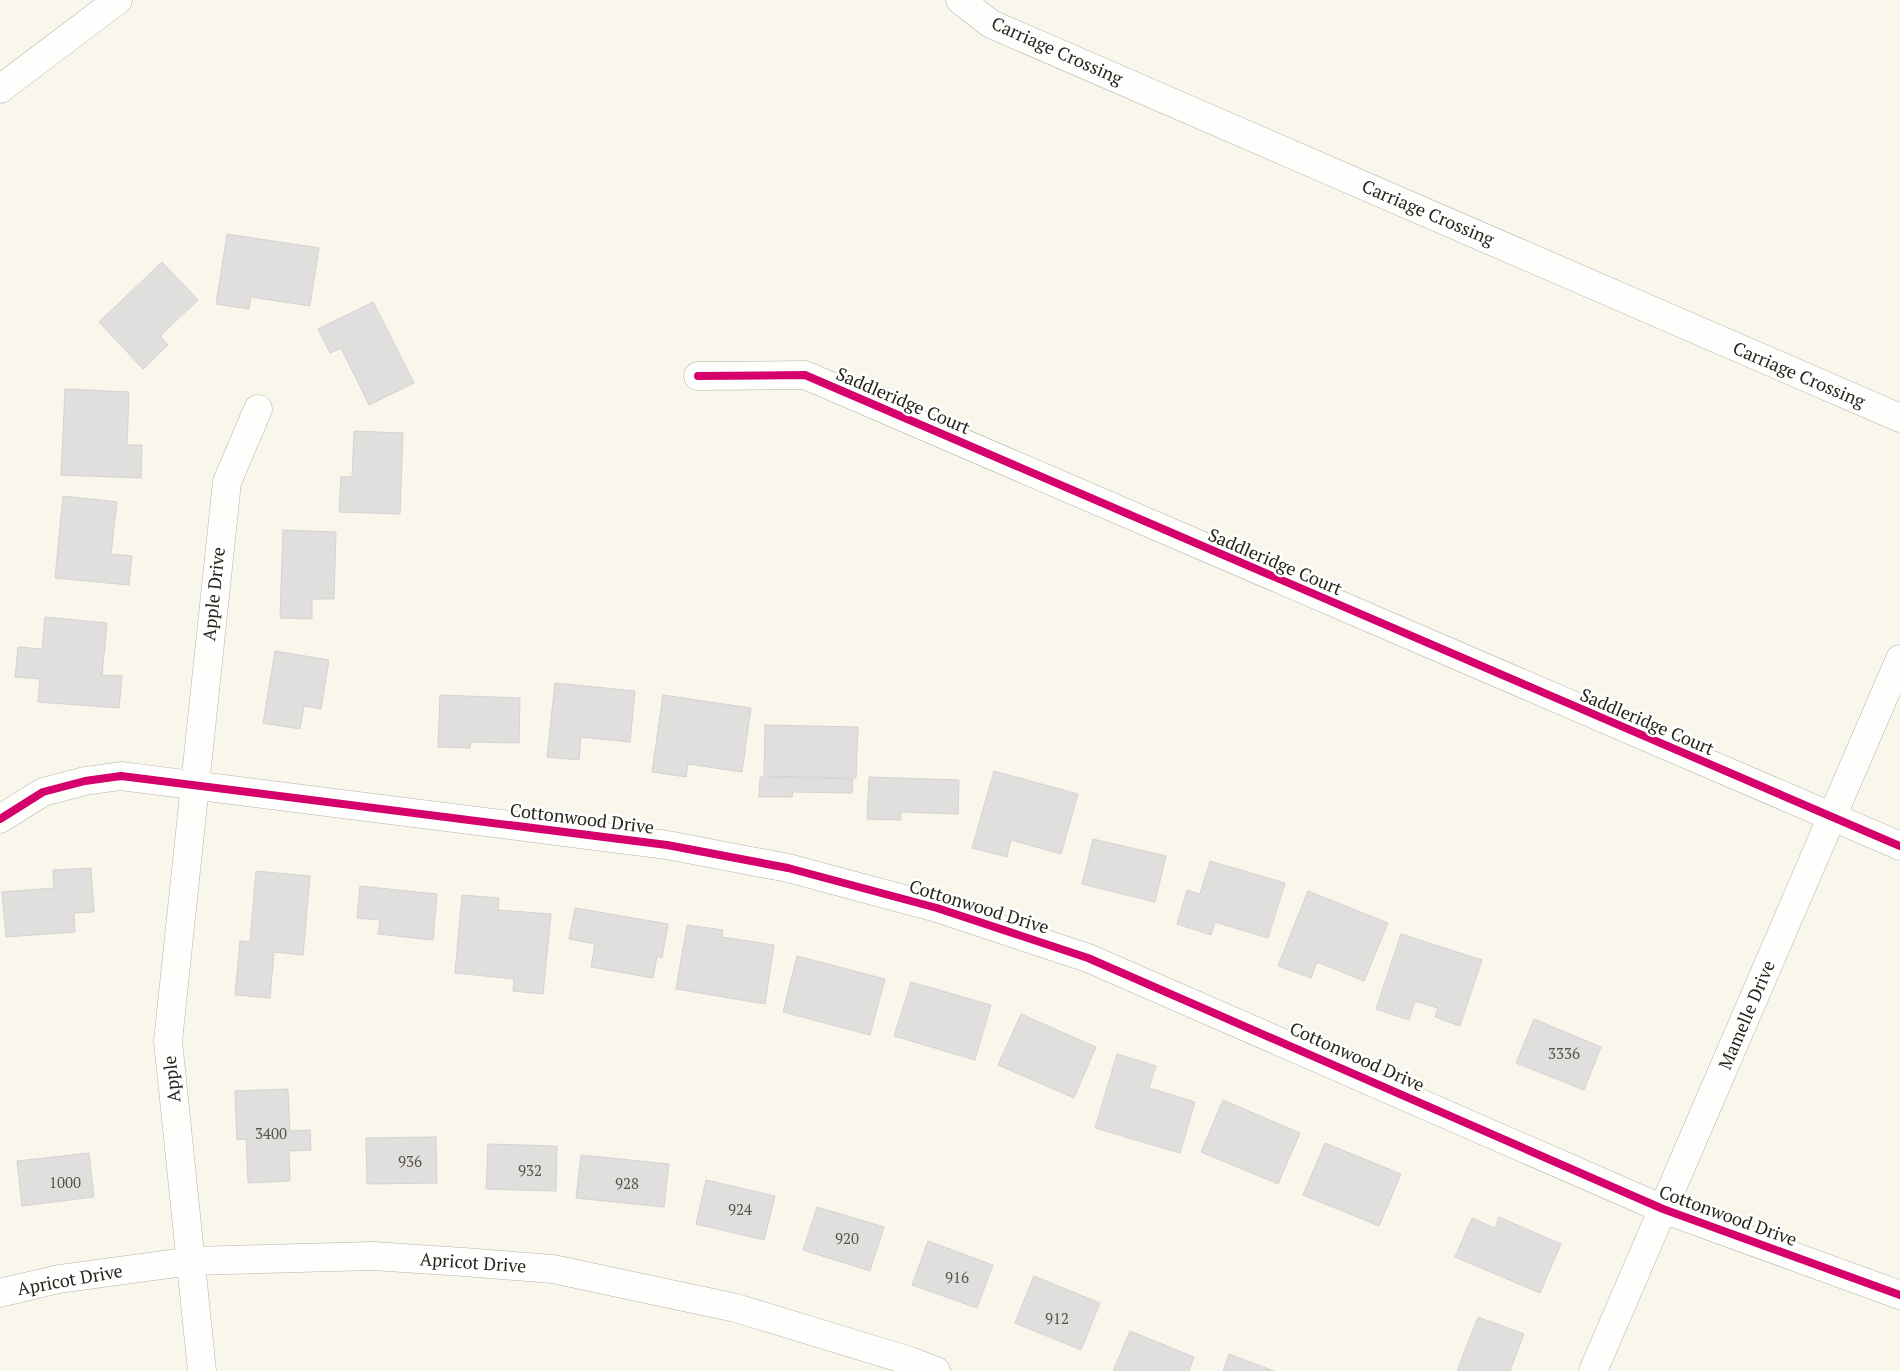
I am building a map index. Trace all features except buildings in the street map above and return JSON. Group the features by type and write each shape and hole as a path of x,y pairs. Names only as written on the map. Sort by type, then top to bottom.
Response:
{"street":[{"path":"0,89 118,0"},
{"name":"Carriage Crossing","path":"960,0 991,24 1900,418"},
{"name":"Saddleridge Court","path":"698,376 804,375 1831,818 1900,846"},
{"name":"Apple Drive","path":"194,786 227,482 258,409"},
{"name":"Mamelle Drive","path":"1593,1371 1900,659"},
{"name":"Cottonwood Drive","path":"0,819 43,792 85,781 121,776 667,845 788,868 937,908 1088,958 1663,1209 1900,1295"},
{"name":"Apple","path":"194,786 168,1042 202,1371"},
{"name":"Apricot Drive","path":"0,1292 59,1279 192,1262 373,1256 553,1270 736,1308 910,1361 936,1371"}],"cycle path":[{"path":"698,376 805,375 1900,846"},
{"path":"0,819 43,792 85,781 121,776 667,845 788,868 937,908 1088,958 1663,1209 1900,1295"}]}
